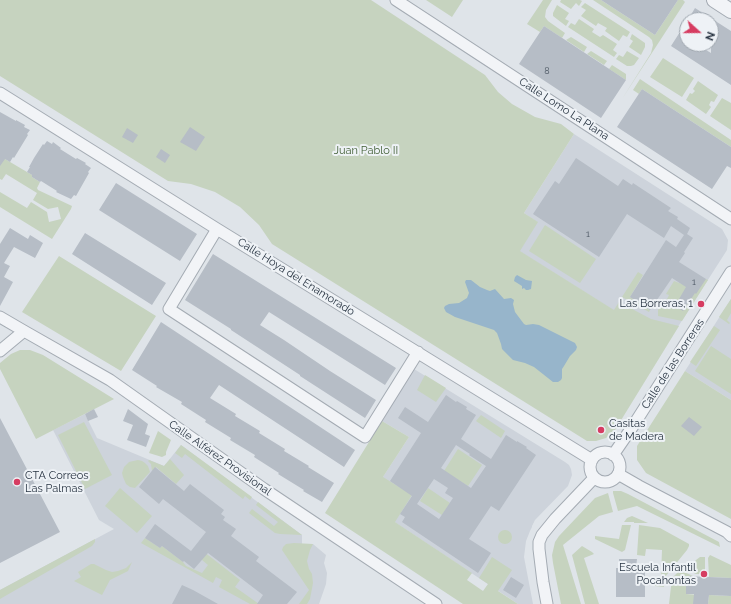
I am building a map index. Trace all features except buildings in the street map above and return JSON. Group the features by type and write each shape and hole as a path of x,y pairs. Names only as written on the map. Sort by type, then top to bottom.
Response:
{"street":[{"name":"Calle Lomo La Plana","path":"396,0 731,219"},
{"path":"714,0 731,11"},
{"name":"Calle Hoya del Enamorado","path":"0,93 592,460"},
{"path":"218,229 170,309 365,437 418,352"},
{"name":"Calle de las Borreras","path":"613,455 731,272"},
{"name":"Calle Alférez Provisional","path":"0,316 110,380 264,489 436,604"},
{"path":"0,351 24,331"},
{"path":"606,452 613,455 618,460 620,467 618,474 607,482 594,478 590,466 592,460 597,454 606,452"},
{"path":"618,474 727,532 731,536"},
{"path":"547,604 538,549 539,542 548,526 594,478"}],"shaded area":[{"path":"574,134 722,229 728,240 727,250 667,344 519,251 537,222 524,213"},
{"path":"731,299 731,400 685,371"},
{"path":"414,369 569,465 572,475 568,486 535,520 526,541 524,557 533,604 518,604 366,503 409,437 382,421"},
{"path":"85,414 97,438 164,466 181,445 302,535 302,544 313,544 326,555 324,563 327,573 326,584 319,604 0,604 0,590 114,529 99,520 53,430"}],"green space":[{"name":"Juan Pablo II","path":"0,0 371,0 485,75 498,92 512,104 535,117 561,124 574,134 524,213 538,222 520,251 614,310 619,302 651,319 679,326 615,430 606,438 596,441 587,441 272,244 259,225 240,207 215,192 191,184 168,181 0,76"},
{"path":"426,0 463,0 452,17"},
{"path":"543,0 552,0 546,10 545,17 548,21 565,33 562,38 544,26 540,32 527,24"},
{"path":"561,0 582,1 579,6 576,3 571,9 560,2"},
{"path":"593,0 601,0 655,35 678,0 683,0 685,2 622,99 651,53 653,45 652,40"},
{"path":"585,3 630,32 627,37 623,35 619,41 605,31 607,28 598,23 596,26 581,16 586,10 581,7"},
{"path":"557,5 569,13 565,19 569,21 566,26 553,16"},
{"path":"579,19 594,29 592,32 600,37 603,35 617,44 613,50 617,53 614,57 568,27 571,23 575,25"},
{"path":"632,34 645,43 645,47 641,55 629,47 633,41 630,39"},
{"path":"571,37 587,47 584,52 566,40"},
{"path":"591,51 607,61 604,65 587,54"},
{"path":"627,51 639,58 634,65 627,66 616,59 619,55 623,57"},
{"path":"663,58 694,78 682,97 650,77"},
{"path":"612,65 626,74 626,80 609,69"},
{"path":"640,79 731,140 731,147 642,89 639,94 633,90"},
{"path":"698,81 718,95 714,102 711,101 709,105 711,107 706,114 686,100 690,93 692,94 695,91 693,89"},
{"path":"722,98 731,103 731,130 710,116"},
{"path":"0,157 32,175 32,177 40,182 37,188 38,190 72,206 52,239 0,207 0,192 27,208 31,202 47,212 49,222 61,219 58,207 48,209 33,200 37,193 6,174 2,180 0,179"},
{"path":"545,225 596,259 580,283 529,251"},
{"path":"59,256 156,316 121,371 22,312"},
{"path":"638,272 643,275 630,297 650,310 649,312 622,297"},
{"path":"706,279 708,280 682,321 658,316 658,310 664,301 666,301 669,295 666,294 674,281 682,284"},
{"path":"731,299 731,313 727,320 730,323 729,324 719,317"},
{"path":"714,326 720,330 696,366 690,362"},
{"path":"711,346 731,359 731,394 695,371"},
{"path":"20,350 30,350 43,355 114,399 36,439 0,369 0,363 11,354"},
{"path":"685,371 731,400 731,519 646,473 637,460 637,446"},
{"path":"425,375 446,388 436,402 417,390"},
{"path":"481,415 505,431 501,438 476,421"},
{"path":"382,421 409,437 383,477 412,495 395,522 472,573 467,580 483,591 488,584 479,578 492,557 512,570 498,591 518,604 463,604 325,513"},
{"path":"84,422 112,475 85,489 58,435"},
{"path":"158,431 171,440 166,455 162,457 149,453"},
{"path":"181,445 252,497 250,500 245,496 243,499 185,454 182,458 175,453"},
{"path":"458,449 482,465 468,486 444,471"},
{"path":"170,459 184,475 176,484 156,467 152,471 151,464 148,461 149,460 164,466"},
{"path":"138,460 142,461 148,466 150,472 135,488 130,487 126,484 122,473 124,467 129,462"},
{"path":"120,488 152,516 137,533 105,506"},
{"path":"428,488 450,503 442,515 420,501"},
{"path":"613,491 621,491 628,494 719,542 720,547 637,506 618,511"},
{"path":"608,493 613,512 599,516 563,545 581,604 561,604 552,555 555,542 595,498"},
{"path":"258,502 302,535 275,533 249,513 252,509 274,526 278,522 256,505"},
{"path":"632,516 648,523 624,522 627,518"},
{"path":"622,525 631,525 625,550 622,552 595,539 595,536 619,539"},
{"path":"639,525 660,528 689,544 687,550 665,577 664,587 655,586 655,577 661,576 662,550 646,549 645,556 637,555"},
{"path":"502,530 508,530 512,534 512,540 508,544 502,544 498,540 498,534"},
{"path":"145,538 160,548 162,546 186,566 202,573 208,565 195,554 199,548 240,580 235,587 259,604 250,604 219,587 222,580 216,577 213,583 141,543"},
{"path":"95,539 92,546 0,599 0,590"},
{"path":"286,544 313,544 307,561 312,574 313,583 310,599 307,604 299,604 309,590 282,550"},
{"path":"582,546 594,554 584,558 599,604 585,604 572,555"},
{"path":"710,555 731,565 731,578 709,577 708,558"},
{"path":"700,557 705,557 705,574 696,574 687,570 696,560"},
{"path":"132,562 128,571 110,580 102,595 74,581 81,577 78,572 91,564 112,572 126,568"},
{"path":"681,569 693,576 686,576 686,594 700,595 693,604 669,604 672,578"},
{"path":"709,595 731,596 731,604 708,604"}],"water":[{"path":"517,275 526,280 532,281 531,289 522,289 522,286 514,281"},
{"path":"466,280 471,280 480,287 490,291 495,289 504,299 511,298 514,300 513,304 515,312 524,324 539,325 575,343 577,347 576,350 570,356 562,369 561,380 558,382 553,382 534,367 513,360 502,349 497,333 494,330 455,317 446,312 444,308 445,306 459,303 467,298 469,293 465,282"}],"place":[{"name":"Las Borreras, 1","path":"701,304"},
{"name":"Casitas de Madera","path":"601,430"},
{"name":"CTA Correos Las Palmas","path":"17,482"},
{"name":"Escuela Infantil Pocahontas","path":"704,574"}]}
